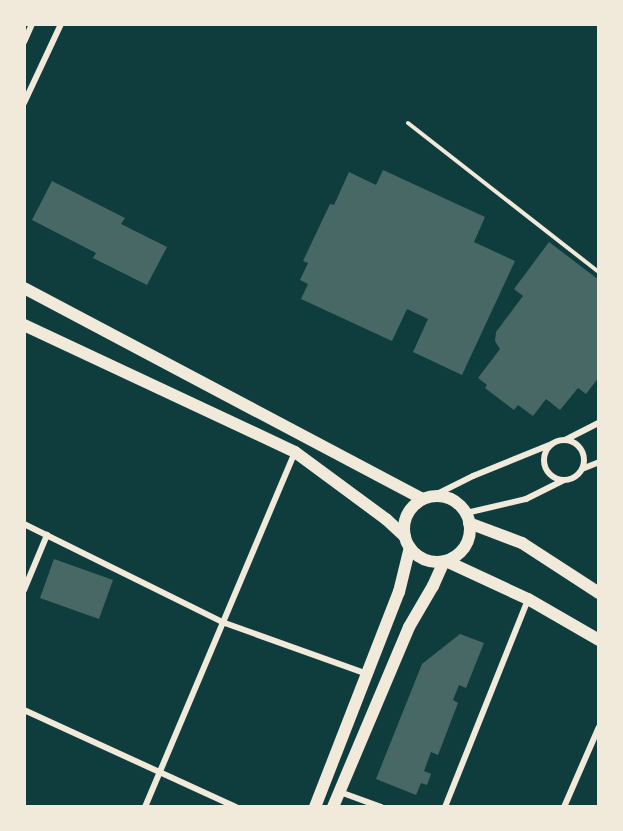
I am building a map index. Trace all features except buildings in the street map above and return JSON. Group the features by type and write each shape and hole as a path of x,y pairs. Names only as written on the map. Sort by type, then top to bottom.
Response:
{"main road":[{"path":"24,288 428,498 452,500 467,518 522,543 599,593"},
{"path":"24,326 295,452 386,519 426,560 445,561 528,598 599,639"},
{"path":"315,807 399,592 407,542 404,528 410,511 428,498"},
{"path":"333,807 409,627 445,561 462,550 467,542 467,518"}],"street":[{"path":"24,42 32,24"},
{"path":"24,103 61,24"},
{"path":"428,498 473,476 565,440 599,423"},
{"path":"467,518 526,499 578,474 584,462 581,450 571,441 565,440"},
{"path":"552,444 545,456 547,470 558,479 565,480"},
{"path":"145,807 295,452"},
{"path":"582,469 599,462"},
{"path":"24,524 222,622 368,674"},
{"path":"24,590 46,535"},
{"path":"445,807 528,598"},
{"path":"24,710 236,807"},
{"path":"564,807 599,727"},
{"path":"338,791 381,807"}],"lane":[{"path":"408,123 599,272"}]}
